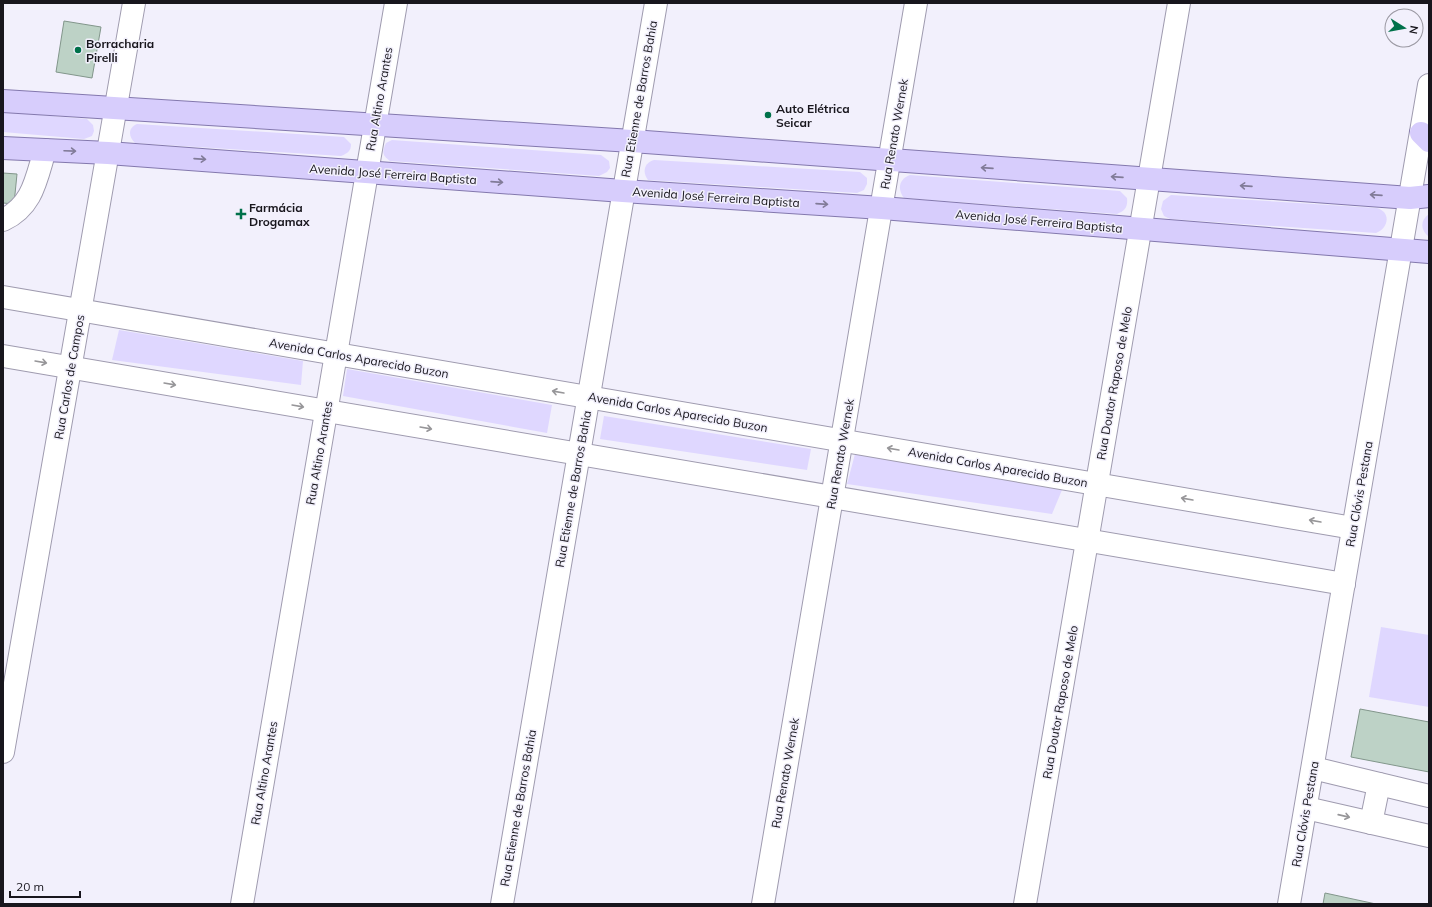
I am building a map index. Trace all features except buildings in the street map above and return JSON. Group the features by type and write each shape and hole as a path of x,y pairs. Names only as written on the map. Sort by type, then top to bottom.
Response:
{"main road":[{"path":"3,101 632,141 890,161 1419,197"},
{"name":"Avenida José Ferreira Baptista","path":"3,148 108,152 623,192 882,208 1429,252"}],"street":[{"name":"Rua Carlos de Campos","path":"3,752 134,3"},
{"name":"Rua Altino Arantes","path":"242,904 396,3"},
{"name":"Rua Etienne de Barros Bahia","path":"502,904 656,3"},
{"name":"Rua Renato Wernek","path":"762,904 916,3"},
{"name":"Rua Doutor Raposo de Melo","path":"1025,904 1179,3"},
{"name":"Rua Clóvis Pestana","path":"1289,904 1401,250 1419,197 1429,85"},
{"path":"3,220 15,215 32,194 45,150"},
{"name":"Avenida Carlos Aparecido Buzon","path":"3,297 1354,528"},
{"path":"3,356 1344,584"},
{"path":"1313,768 1429,796"},
{"path":"1371,823 1379,784"},
{"path":"1306,808 1429,836"}],"shaded area":[{"path":"3,112 87,119 93,125 94,131 92,136 84,139 3,132"},
{"path":"137,124 344,137 351,144 351,146 349,152 341,156 135,143 131,138 130,132"},
{"path":"392,140 601,155 609,161 610,168 607,172 599,176 390,161 385,157 383,151 386,143"},
{"path":"654,160 860,172 867,178 867,184 864,190 857,193 648,180 645,174 645,168 648,163"},
{"path":"910,175 1120,191 1127,198 1127,204 1122,212 1117,214 904,198 900,191 900,185 903,179"},
{"path":"1171,195 1377,208 1385,213 1387,220 1384,228 1376,233 1170,219 1164,216 1161,209 1163,201"},
{"path":"1429,214 1429,237 1424,231 1422,225 1424,219"},
{"path":"119,330 303,361 301,385 112,360"},
{"path":"347,369 552,405 547,433 343,396"},
{"path":"604,416 811,449 807,470 600,439"},
{"path":"855,454 1062,490 1052,514 847,484"},
{"path":"1381,627 1429,635 1429,707 1369,697"}],"place":[{"name":"Borracharia Pirelli","path":"78,50"},
{"name":"Auto Elétrica Seicar","path":"768,115"},
{"name":"Farmácia Drogamax","path":"241,214"}]}
